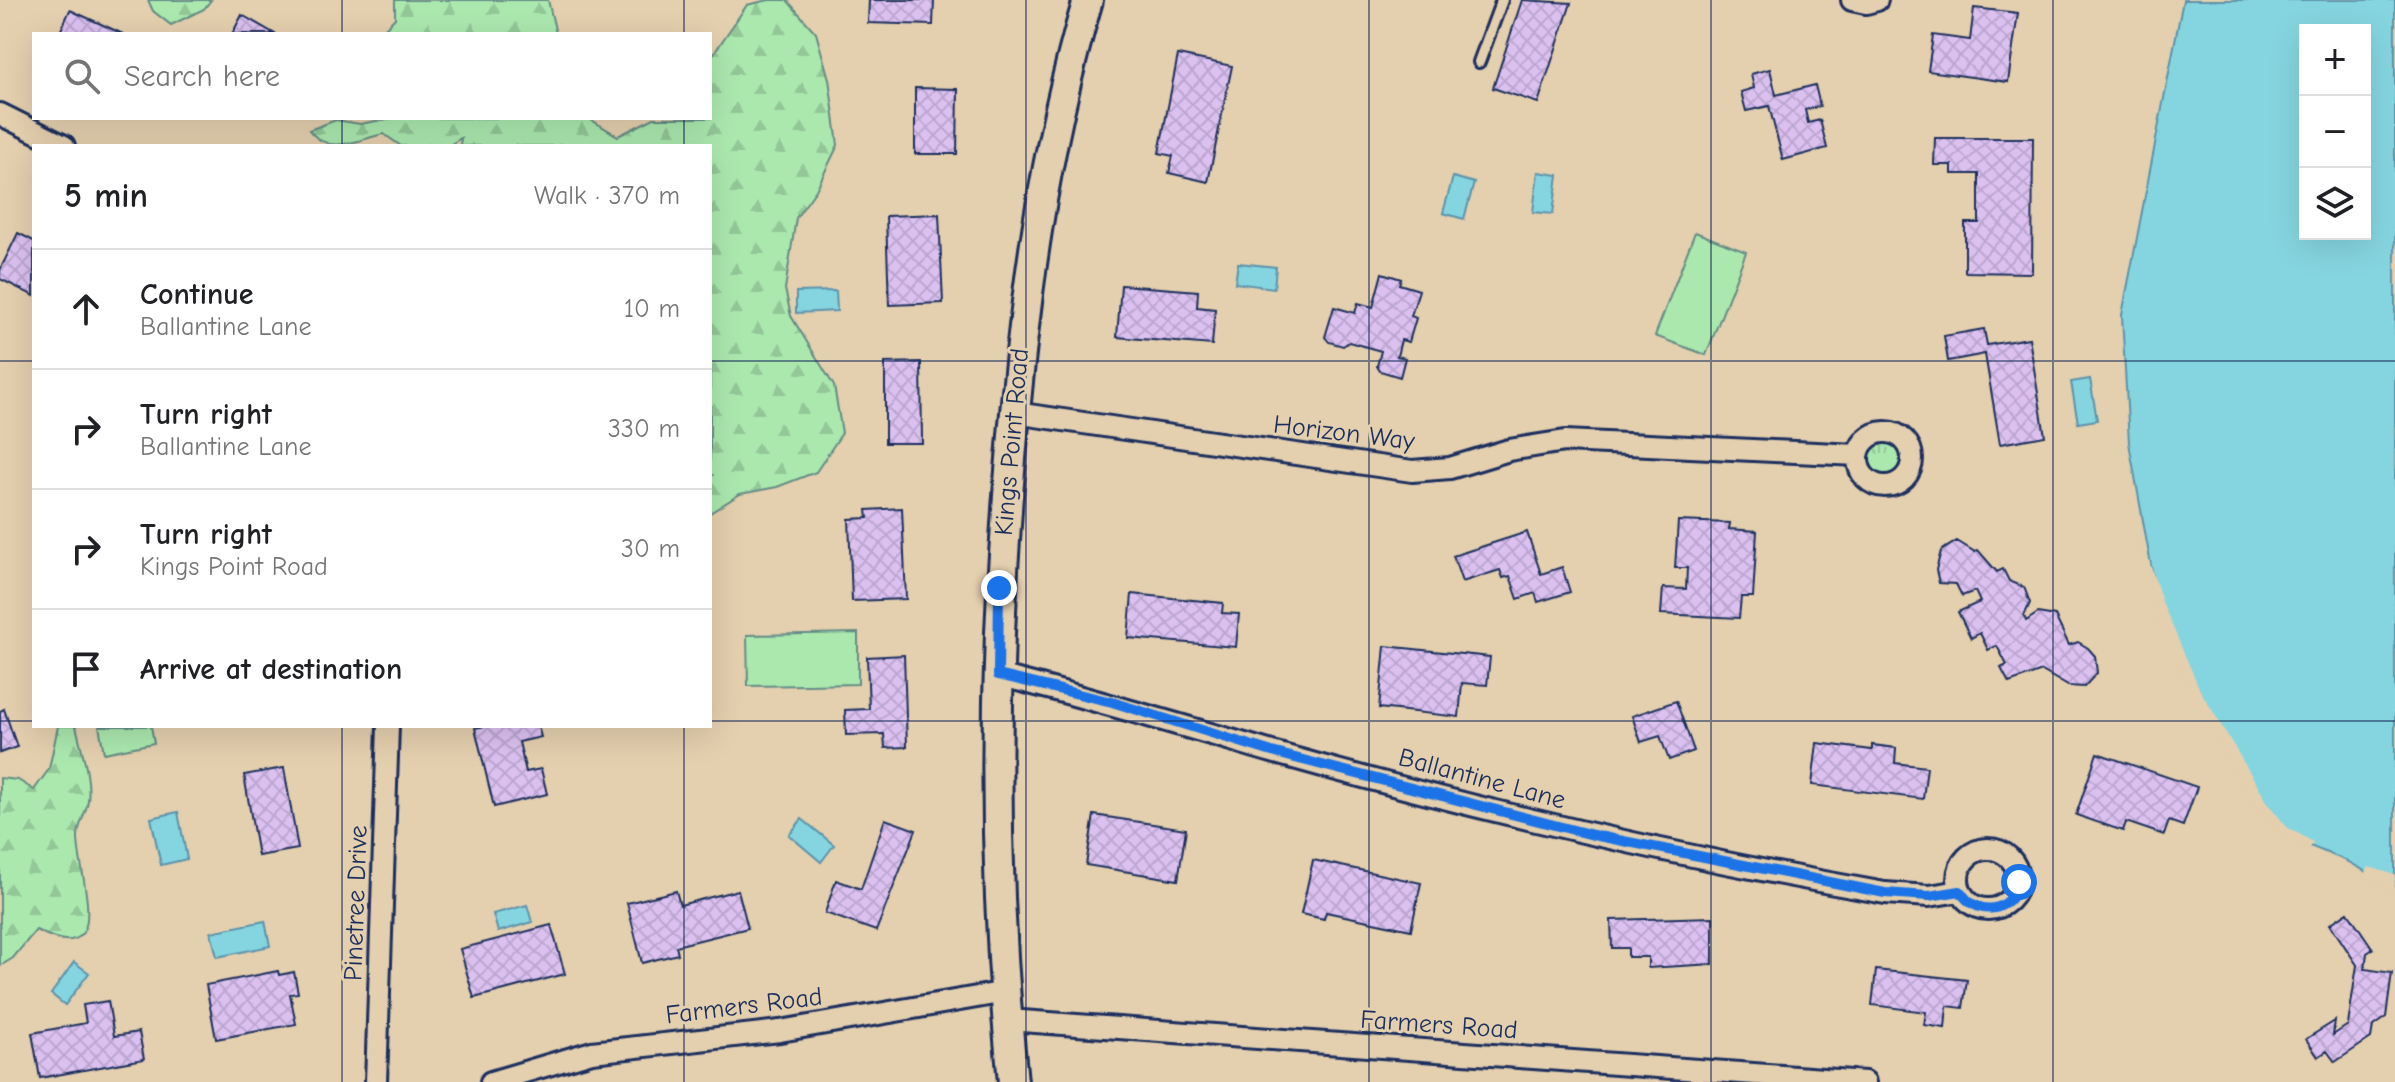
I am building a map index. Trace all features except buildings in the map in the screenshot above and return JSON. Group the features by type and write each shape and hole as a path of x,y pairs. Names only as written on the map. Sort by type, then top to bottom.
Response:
{"main road":[{"name":"Kings Point Road","path":"1013,1082 1006,992 997,767 999,588 1025,295 1039,208 1088,0"}],"street":[{"path":"1852,0 1866,3 1877,0"},
{"path":"0,114 60,144"},
{"name":"Horizon Way","path":"1015,413 1412,471 1450,468 1509,450 1565,441 1858,455"},
{"name":"Ballantine Lane","path":"998,675 1112,702 1272,752 1593,835 1885,893 1929,896 1960,891"},
{"name":"Pinetree Drive","path":"376,1082 388,728"},
{"name":"Farmers Road","path":"491,1082 592,1052 780,1031 1006,992"},
{"name":"Farmers Road","path":"1008,1020 1865,1082"}],"lane":[{"path":"1479,62 1502,0"}],"green space":[{"path":"148,0 211,0 204,9 171,25 153,11"},
{"path":"395,0 548,0 556,32 381,32 395,18"},
{"path":"787,0 816,33 829,79 838,145 816,190 796,218 785,289 791,316 834,386 842,433 816,472 777,487 740,494 712,512 712,144 460,144 461,138 451,144 398,144 384,134 335,144 326,143 309,130 336,120 360,124 382,120 591,120 618,136 650,120 712,120 712,56 747,5"},
{"path":"1695,232 1746,252 1706,355 1655,336"},
{"path":"1884,440 1898,445 1903,459 1898,473 1884,478 1870,473 1865,459 1870,445"},
{"path":"858,633 858,684 748,686 747,635"},
{"path":"58,728 76,728 89,791 78,836 86,893 85,928 77,938 61,940 36,930 13,958 0,966 0,778 18,780 34,790 49,769"},
{"path":"99,728 151,728 154,743 104,753"}],"water":[{"path":"2183,0 2395,0 2395,888 2347,861 2295,840 2249,791 2159,610 2129,443 2122,315"},
{"path":"1538,172 1558,175 1553,214 1533,212"},
{"path":"1453,177 1474,183 1464,219 1443,213"},
{"path":"1238,263 1276,267 1274,288 1235,283"},
{"path":"836,291 837,311 796,313 796,292"},
{"path":"2090,379 2097,420 2078,423 2071,382"},
{"path":"178,812 187,859 161,865 151,818"},
{"path":"802,819 834,845 821,862 789,835"},
{"path":"527,905 532,922 498,932 493,914"},
{"path":"265,921 270,946 217,957 211,932"},
{"path":"74,962 89,973 65,1005 51,994"}],"pier":[{"path":"2141,535 2162,602 2200,690 2270,806 2287,827 2313,842 2309,850 2288,839 2250,798 2238,779 2179,667 2155,611"},
{"path":"2369,867 2395,875 2395,892 2364,876"}],"route":[{"path":"999,588 998,675 1112,702 1272,752 1593,835 1795,877 1885,893 1929,896 1960,891 1965,899 1982,909 1992,909 2010,901 2019,882"}]}
